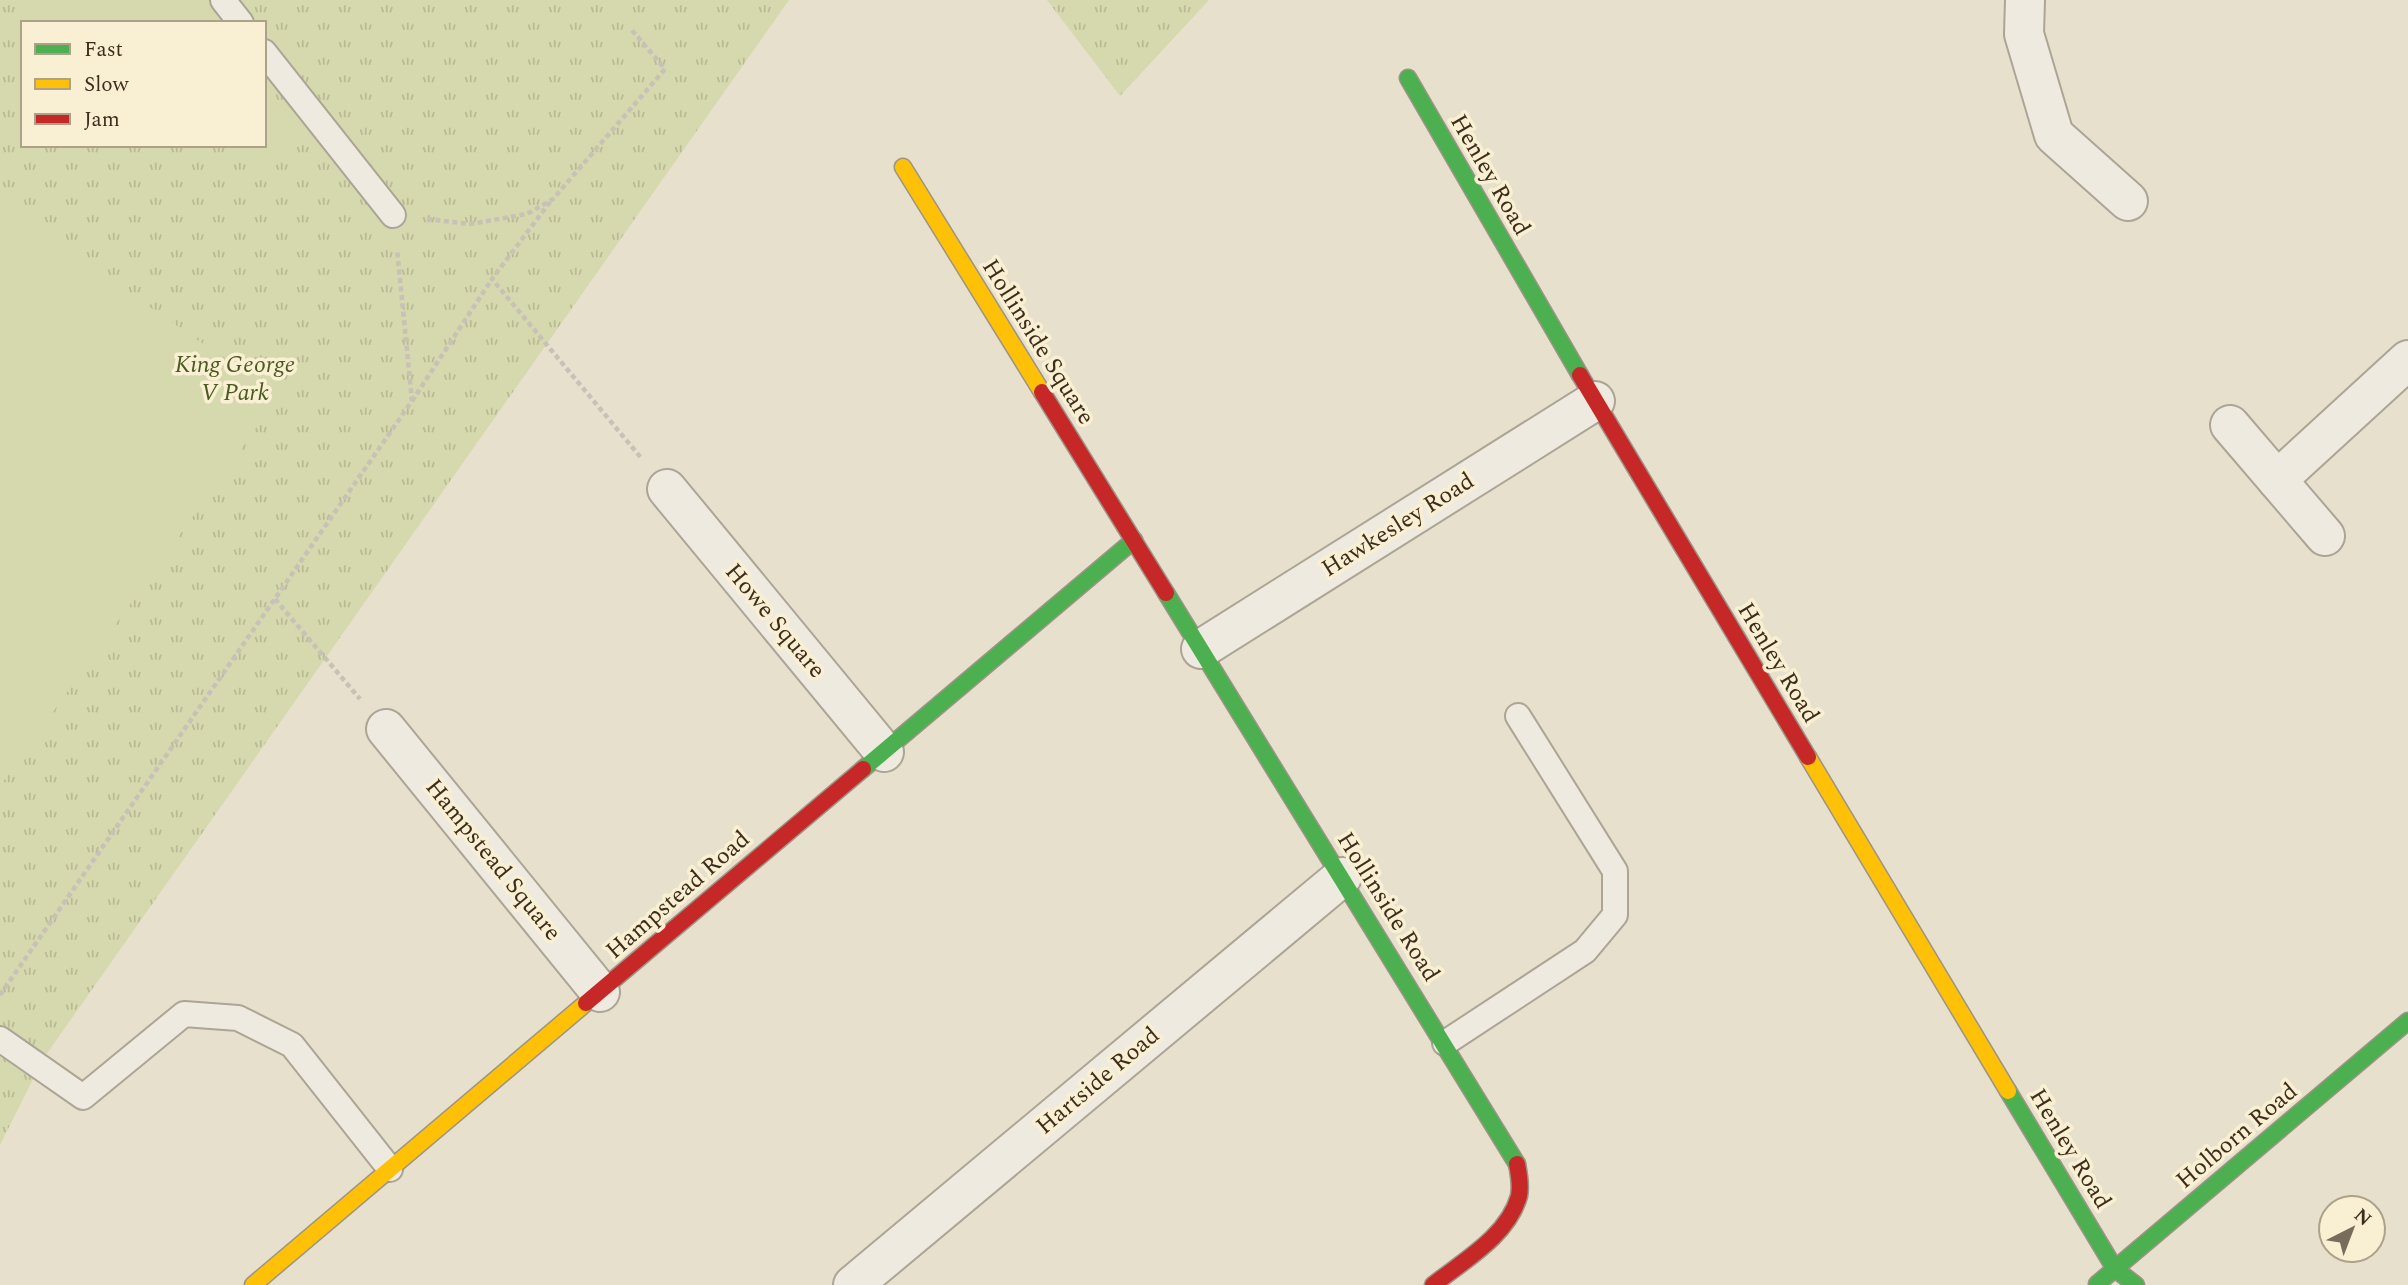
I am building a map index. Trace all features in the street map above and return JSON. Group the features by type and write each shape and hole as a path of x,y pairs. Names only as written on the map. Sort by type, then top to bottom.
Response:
{"street":[{"path":"2025,0 2024,34 2054,135 2128,201"},
{"name":"Henley Road","path":"1408,78 1595,401 2115,1269"},
{"name":"Hollinside Square","path":"903,167 1134,540"},
{"path":"2277,480 2408,360"},
{"name":"Hawkesley Road","path":"1201,649 1595,401"},
{"path":"2230,425 2325,536"},
{"name":"Howe Square","path":"667,489 884,752"},
{"name":"Hollinside Road","path":"1134,540 1517,1162 1519,1186 1514,1210 1506,1224 1433,1285"},
{"name":"Hampstead Road","path":"253,1285 1134,540"},
{"name":"Hampstead Square","path":"386,729 600,992"},
{"name":"Hartside Road","path":"853,1285 1342,877"},
{"name":"Holborn Road","path":"2095,1285 2408,1021"},
{"path":"2115,1269 2136,1285"}],"lane":[{"path":"223,0 239,21"},
{"path":"266,55 393,215"},
{"path":"1445,1043 1585,951 1615,915 1615,871 1518,716"},
{"path":"0,1039 83,1097 184,1014 238,1018 292,1045 390,1169"}],"path":[{"path":"0,995 412,401 492,279 552,199 665,69 631,29"},
{"path":"412,401 393,215 470,224 527,215 552,199"},
{"path":"492,279 667,489"},
{"path":"275,598 386,729"}],"green space":[{"name":"King George V Park","path":"0,0 789,0 43,1059 0,1145"},
{"path":"50,0 188,0 205,21 41,21 35,13"},
{"path":"1047,0 1209,0 1120,96"},
{"path":"266,94 303,139 265,176 243,147 266,147"},
{"path":"0,204 279,396 0,786"}],"traffic: fast":[{"path":"1408,78 1580,375"},
{"path":"863,769 1134,540"},
{"path":"1166,593 1517,1164"},
{"path":"2097,1284 2408,1021"},
{"path":"2008,1091 2115,1269 2136,1285"}],"traffic: slow":[{"path":"903,167 1042,392"},
{"path":"1808,757 2008,1091"},
{"path":"253,1285 586,1003"}],"traffic: jam":[{"path":"1580,375 1808,757"},
{"path":"1042,392 1166,593"},
{"path":"586,1003 863,769"},
{"path":"1433,1285 1483,1246 1505,1223 1519,1196 1517,1164"}]}
